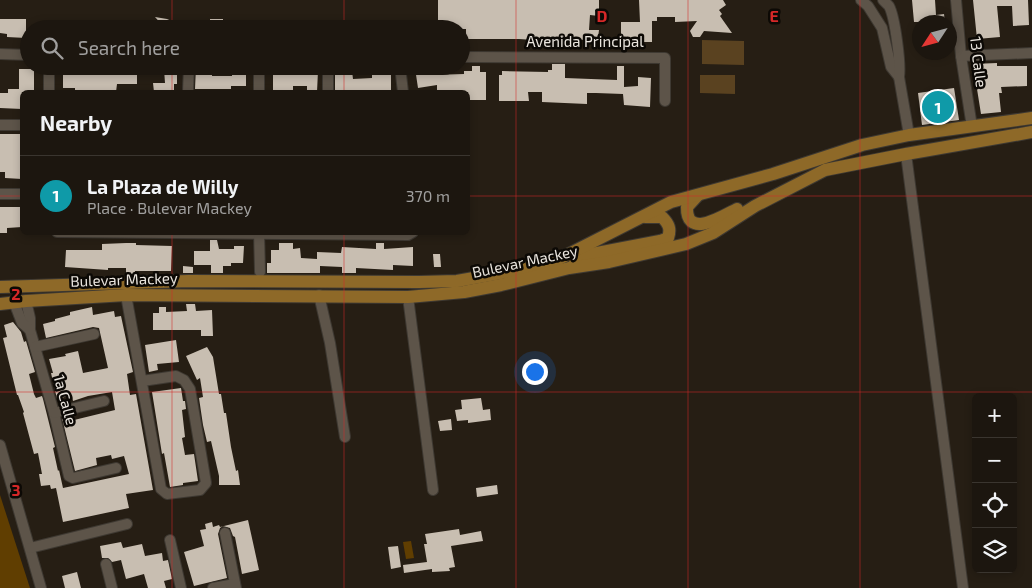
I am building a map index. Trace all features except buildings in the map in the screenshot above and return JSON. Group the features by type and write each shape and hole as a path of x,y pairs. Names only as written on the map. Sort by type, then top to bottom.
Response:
{"main road":[{"name":"Bulevar Mackey","path":"0,287 189,281 457,281 517,271 560,258 671,202 773,174 862,145 909,135 1032,118"},
{"name":"Bulevar Mackey","path":"0,304 20,301 126,296 408,296 464,292 686,244 713,233 755,206 825,170 1032,132"},
{"path":"698,195 687,208 687,216 691,221 698,224 709,224 740,207 755,206"},
{"path":"569,268 592,254 668,238 670,228 662,217 643,217"}],"street":[{"path":"861,0 868,6 882,28 891,67 899,77"},
{"path":"884,0 889,6 893,21 901,68 899,77 909,135"},
{"name":"13 Calle","path":"956,0 972,127"},
{"path":"962,56 1032,53"},
{"path":"0,54 20,54"},
{"name":"Avenida Principal","path":"470,57 665,58 665,101"},
{"path":"49,75 49,90"},
{"path":"188,90 189,75"},
{"path":"259,75 259,90"},
{"path":"328,75 328,90"},
{"path":"401,75 403,90"},
{"path":"0,124 20,125"},
{"path":"906,154 963,588"},
{"path":"0,194 20,194"},
{"path":"259,235 260,272"},
{"path":"319,295 330,343 345,437"},
{"path":"126,296 161,489 167,494 200,490 206,483 190,389 184,380 176,376 142,381"},
{"path":"408,296 433,490"},
{"name":"1a Calle","path":"20,301 22,323 30,330 70,477 116,468"},
{"path":"35,348 94,334"},
{"path":"54,413 104,401"},
{"path":"0,438 42,588"},
{"path":"0,445 4,456"},
{"path":"30,548 127,524"},
{"path":"213,588 235,586 225,533"},
{"path":"170,540 181,588"},
{"path":"106,564 112,588"}],"shaded area":[{"path":"702,40 744,41 744,65 702,64"},
{"path":"700,75 735,75 735,94 700,93"},
{"path":"0,495 30,588 0,588"},
{"path":"411,541 414,558 406,559 403,542"}],"place":[{"name":"La Plaza de Willy","path":"938,107"}]}
